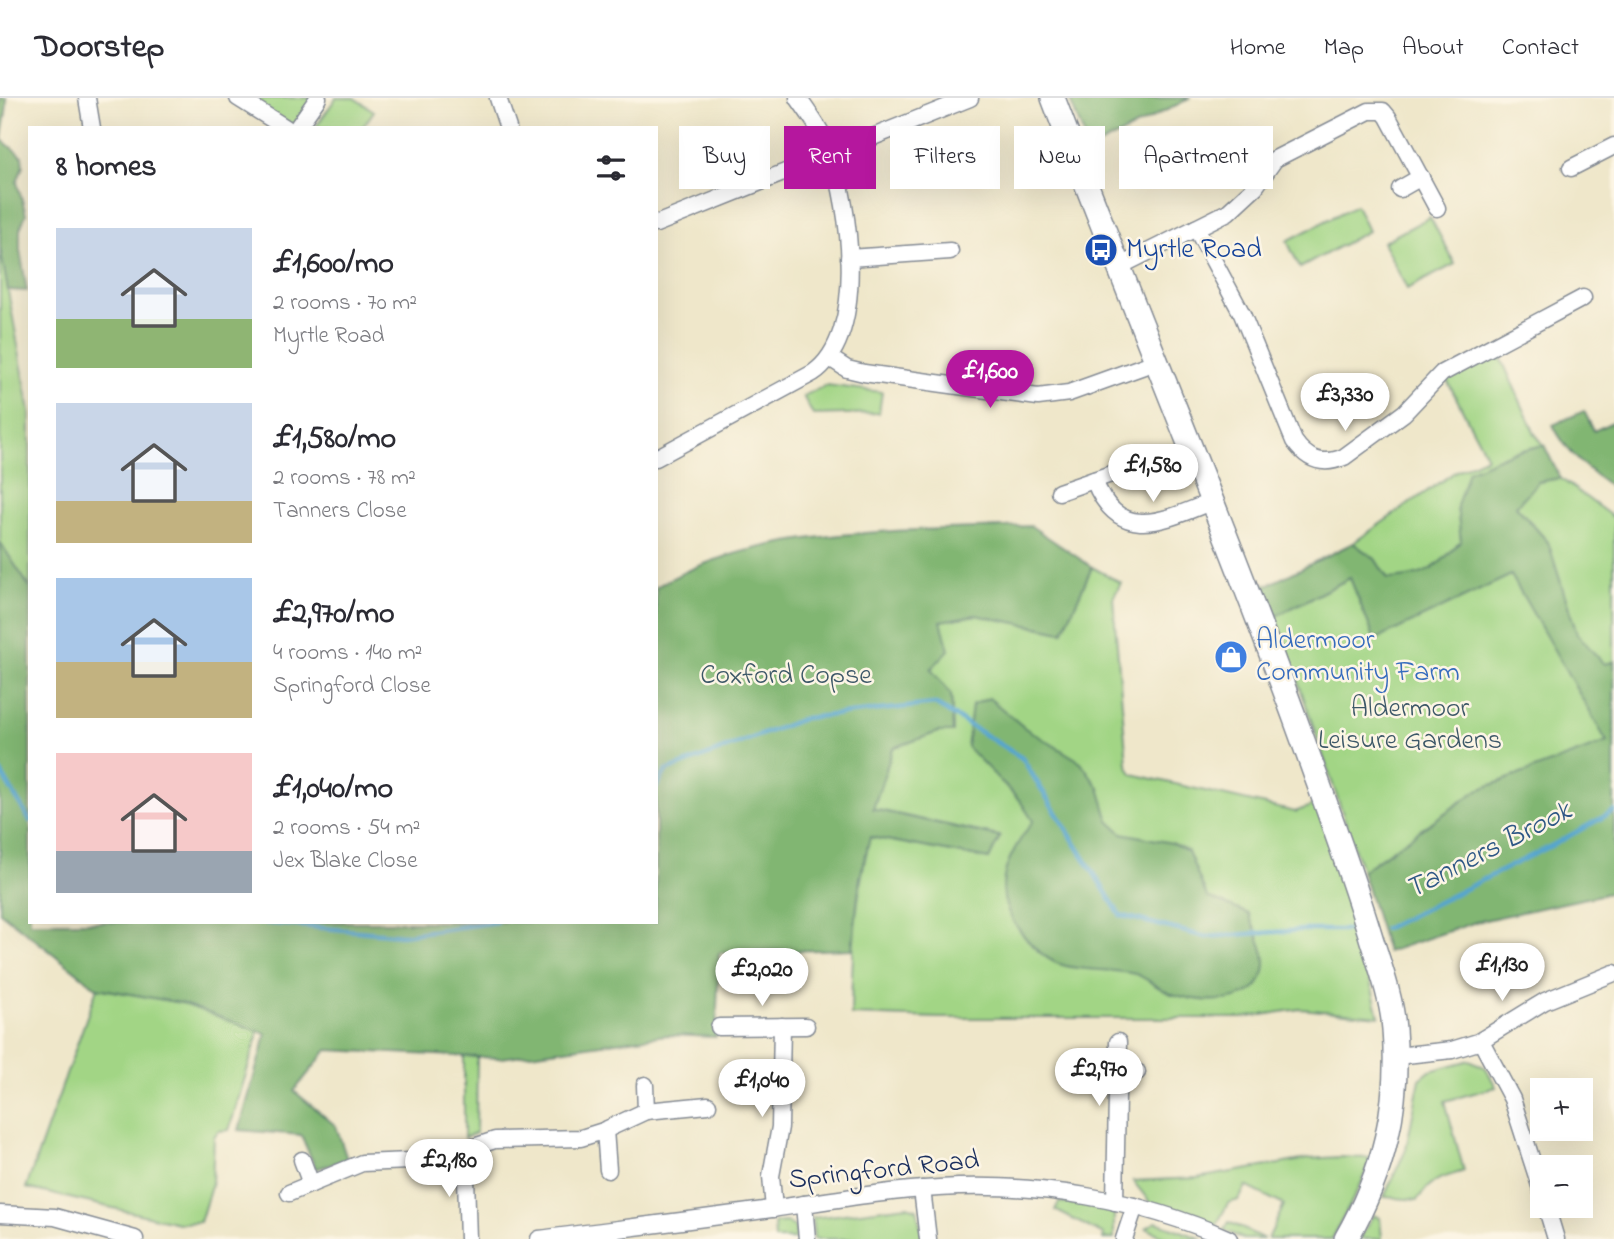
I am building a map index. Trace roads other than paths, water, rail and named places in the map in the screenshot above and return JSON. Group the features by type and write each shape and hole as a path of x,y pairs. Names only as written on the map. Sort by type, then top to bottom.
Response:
{"street":[{"path":"87,98 92,126"},
{"path":"238,98 283,126"},
{"path":"298,126 318,98"},
{"path":"498,98 507,126"},
{"path":"797,98 814,126"},
{"path":"876,135 970,98"},
{"path":"1053,98 1155,362 1213,501 1357,892 1383,976 1394,1025 1395,1098 1389,1139 1378,1172 1346,1239"},
{"path":"1118,267 1238,205 1275,159 1369,111 1382,111 1388,117 1437,208"},
{"path":"1571,168 1614,146"},
{"path":"658,223 784,172"},
{"path":"1399,189 1421,177"},
{"path":"658,457 813,373 830,358 845,314 849,258 840,189"},
{"path":"1196,228 1242,314 1294,441 1302,454 1318,461 1335,461 1344,457 1404,413 1442,373 1583,298"},
{"path":"849,258 950,251"},
{"path":"830,358 847,369 864,373 1038,397 1069,393 1155,362"},
{"path":"1059,492 1114,473"},
{"path":"1094,480 1106,504 1133,522 1148,525 1213,501"},
{"path":"1396,1056 1452,1050 1481,1041 1551,997 1614,973"},
{"path":"775,1209 771,1175 780,1127 782,1026"},
{"path":"719,1027 806,1026"},
{"path":"1481,1041 1512,1099 1530,1155"},
{"path":"1115,1202 1118,1042"},
{"path":"1118,1072 1137,1072"},
{"path":"645,1085 646,1111"},
{"path":"289,1193 362,1163 421,1161 495,1140 572,1139 605,1130 646,1111 708,1105"},
{"path":"605,1130 608,1170"},
{"path":"458,1152 466,1178 468,1239"},
{"path":"302,1160 311,1184"},
{"name":"Springford Road","path":"540,1239 616,1234 804,1204 922,1189 1018,1188 1135,1206 1229,1239"},
{"path":"922,1189 928,1239"},
{"path":"804,1204 807,1239"},
{"path":"1124,1239 1135,1206"},
{"path":"0,1214 55,1217 135,1239"},
{"path":"1550,1218 1556,1239"}],"waterway":[{"name":"Tanners Brook","path":"658,785 666,771 805,718 935,704 1022,758 1120,915 1206,937 1303,930 1354,930"},
{"name":"Tanners Brook","path":"0,771 28,818"},
{"name":"Tanners Brook","path":"1384,929 1553,845 1614,811"},
{"name":"Tanners Brook","path":"278,924 402,935 482,924"}],"place":[{"name":"Myrtle Road","path":"1101,250"},
{"name":"Aldermoor Community Farm","path":"1231,657"}],"park label":[{"name":"Coxford Copse","path":"786,676"},
{"name":"Aldermoor Leisure Gardens","path":"1410,725"}]}
